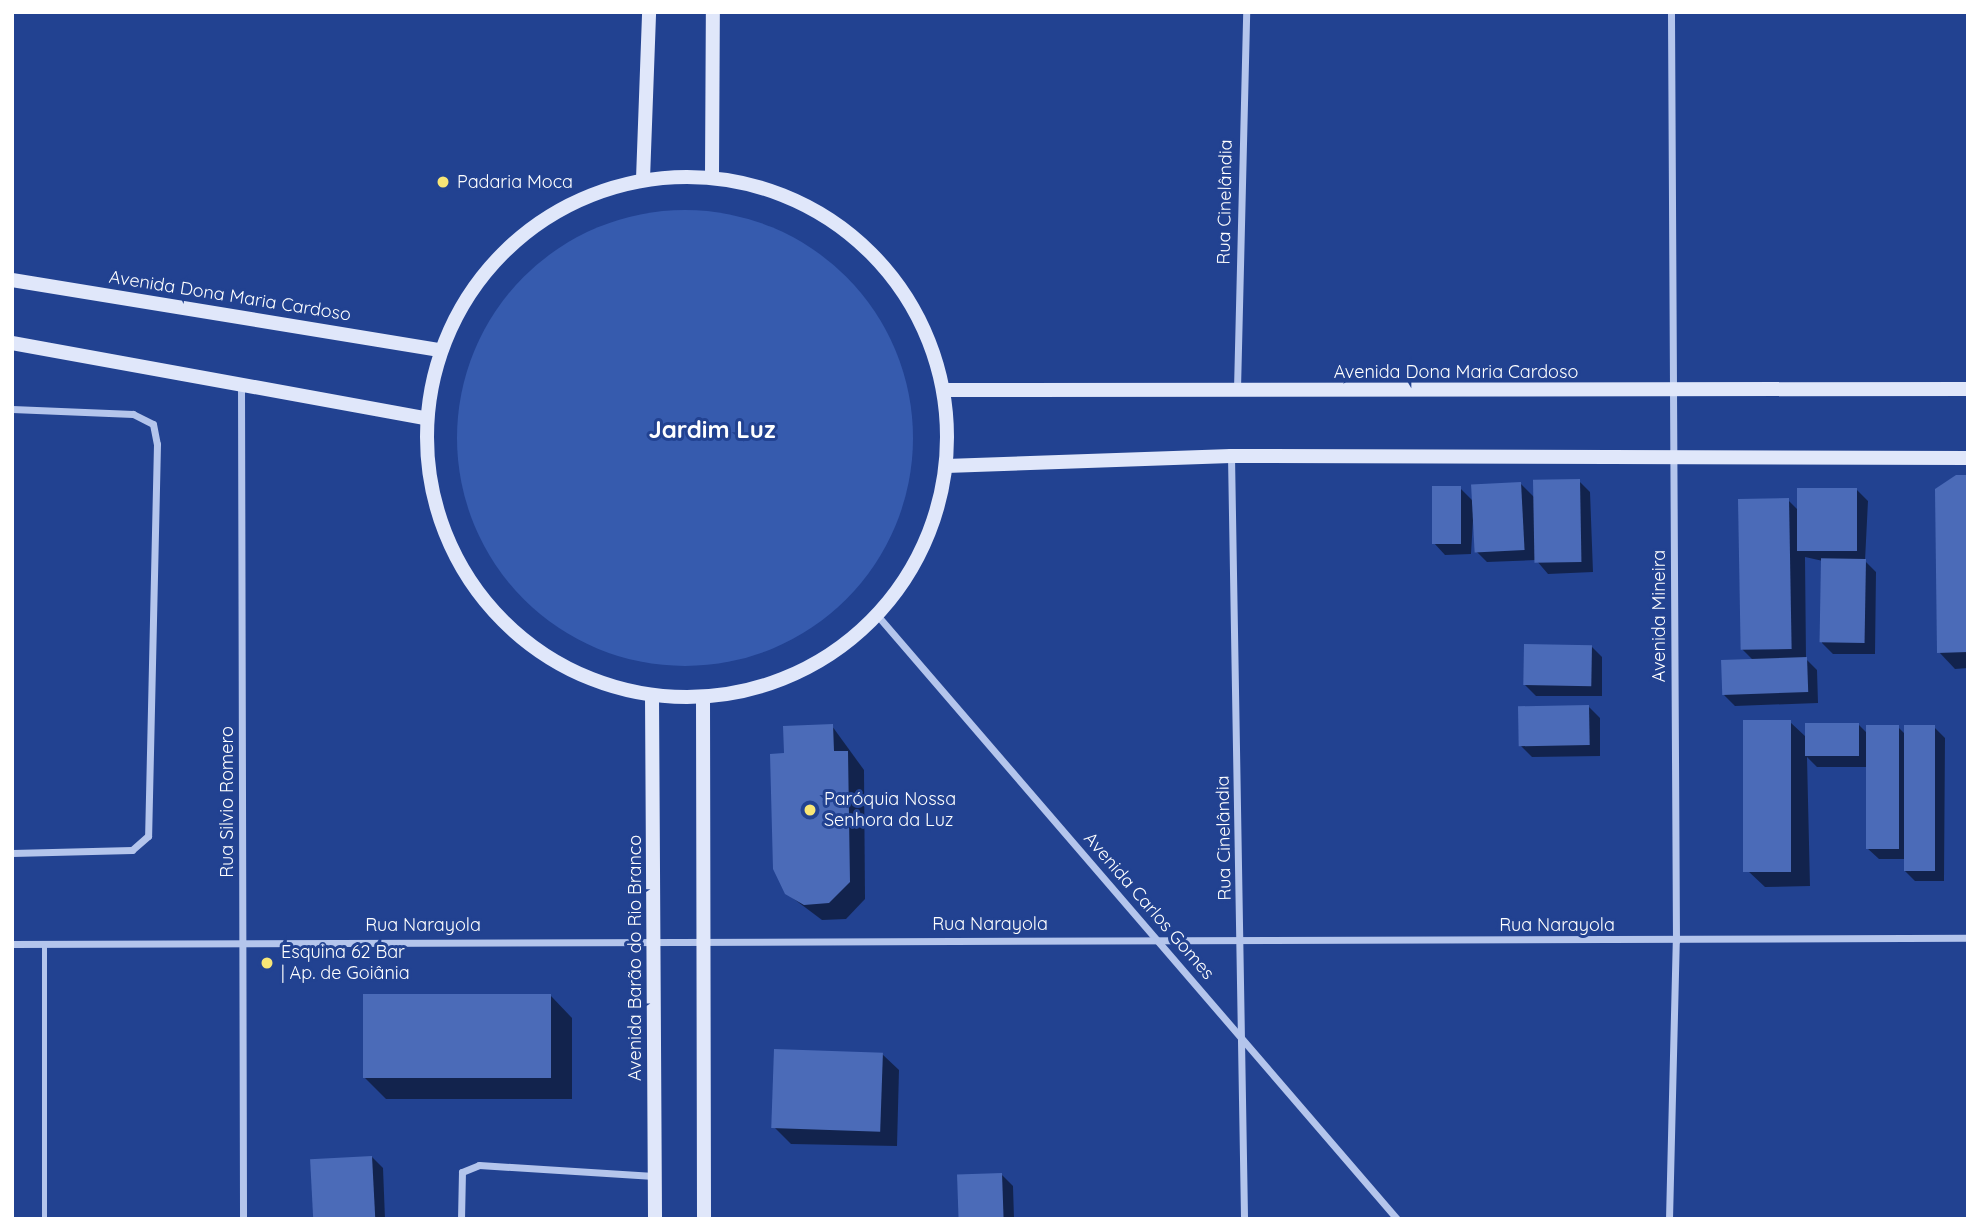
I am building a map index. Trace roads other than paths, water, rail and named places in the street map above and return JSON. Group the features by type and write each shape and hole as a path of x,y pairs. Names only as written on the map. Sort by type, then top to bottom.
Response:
{"street":[{"path":"643,179 649,12"},
{"path":"712,176 713,12"},
{"name":"Rua Cinelândia","path":"1237,393 1246,12"},
{"name":"Avenida Mineira","path":"1669,1219 1676,942 1671,12"},
{"path":"712,176 793,197 864,243 916,310 944,390 946,466 934,520 910,570 877,615 826,657 767,685 703,698 652,696 576,675 511,631 461,570 432,497 426,418 441,350 472,288 519,237 577,200 643,179 712,176"},
{"name":"Avenida Dona Maria Cardoso","path":"12,280 441,350"},
{"path":"12,343 426,418"},
{"name":"Rua Silvio Romero","path":"241,385 243,1219"},
{"name":"Avenida Dona Maria Cardoso","path":"944,390 1237,393 1968,389"},
{"path":"12,409 133,414 153,424 157,444 148,836 132,849 12,853"},
{"path":"946,466 1231,456 1674,460 1968,458"},
{"name":"Rua Cinelândia","path":"1231,456 1242,940 1244,1219"},
{"name":"Avenida Carlos Gomes","path":"877,615 1397,1219"},
{"name":"Avenida Barão do Rio Branco","path":"652,696 655,1219"},
{"path":"703,698 704,1219"},
{"name":"Rua Narayola","path":"12,944 654,939 1676,942 1968,938"},
{"path":"461,1219 462,1172 479,1166 655,1176"}],"lane":[{"path":"44,943 44,1219"}],"place":[{"name":"Padaria Moca","path":"443,182"},
{"name":"Paróquia Nossa Senhora da Luz","path":"810,810"},
{"name":"Esquina 62 Bar | Ap. de Goiânia","path":"267,963"}],"district":[{"name":"Jardim Luz","path":"712,430"}]}
